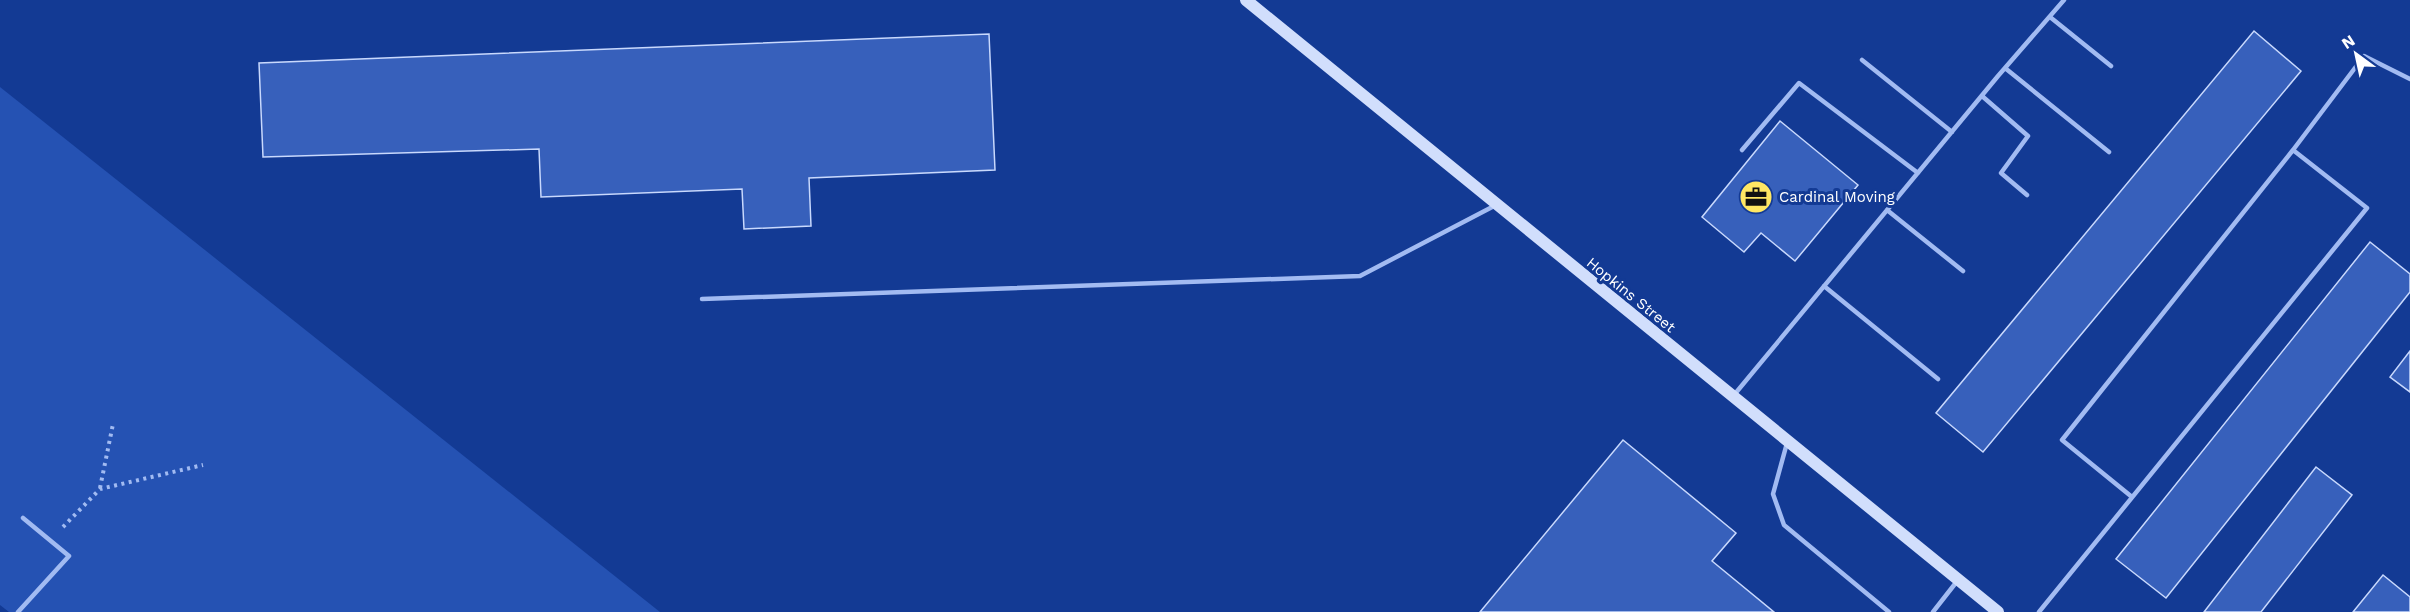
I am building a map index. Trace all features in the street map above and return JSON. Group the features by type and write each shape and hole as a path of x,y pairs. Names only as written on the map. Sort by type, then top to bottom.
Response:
{"main road":[{"name":"Hopkins Street","path":"1246,0 1998,612"}],"lane":[{"path":"1732,397 2064,0"},
{"path":"2050,18 2111,66"},
{"path":"2132,497 2062,440 2293,150 2364,56 2410,80"},
{"path":"1862,60 1952,132"},
{"path":"2005,68 2109,152"},
{"path":"1742,150 1799,83 1918,173"},
{"path":"1982,96 2028,136 2001,173 2027,195"},
{"path":"2039,612 2367,208 2293,150"},
{"path":"702,299 1360,276 1496,205"},
{"path":"1887,210 1963,271"},
{"path":"1824,286 1938,379"},
{"path":"1787,442 1773,494 1784,525 1889,612"},
{"path":"18,612 69,556 23,518"},
{"path":"1933,612 1958,580"}],"path":[{"path":"100,489 113,424"},
{"path":"50,540 100,489 203,465"}],"shaded area":[{"path":"0,87 660,612 9,612 0,605"}],"building":[{"path":"2254,31 2301,71 1983,452 1936,413"},
{"path":"989,34 995,170 809,178 811,226 744,229 742,189 541,197 539,149 263,157 259,63"},
{"path":"1780,121 1858,185 1795,261 1761,233 1744,252 1702,217"},
{"path":"2370,242 2410,274 2410,292 2166,598 2116,559"},
{"path":"2410,351 2410,392 2390,377"},
{"path":"1623,440 1736,533 1712,561 1774,612 1480,612"},
{"path":"2316,467 2352,495 2261,612 2204,612"},
{"path":"2383,575 2410,597 2410,612 2353,612"}],"place":[{"name":"Cardinal Moving","path":"1756,197"}]}
